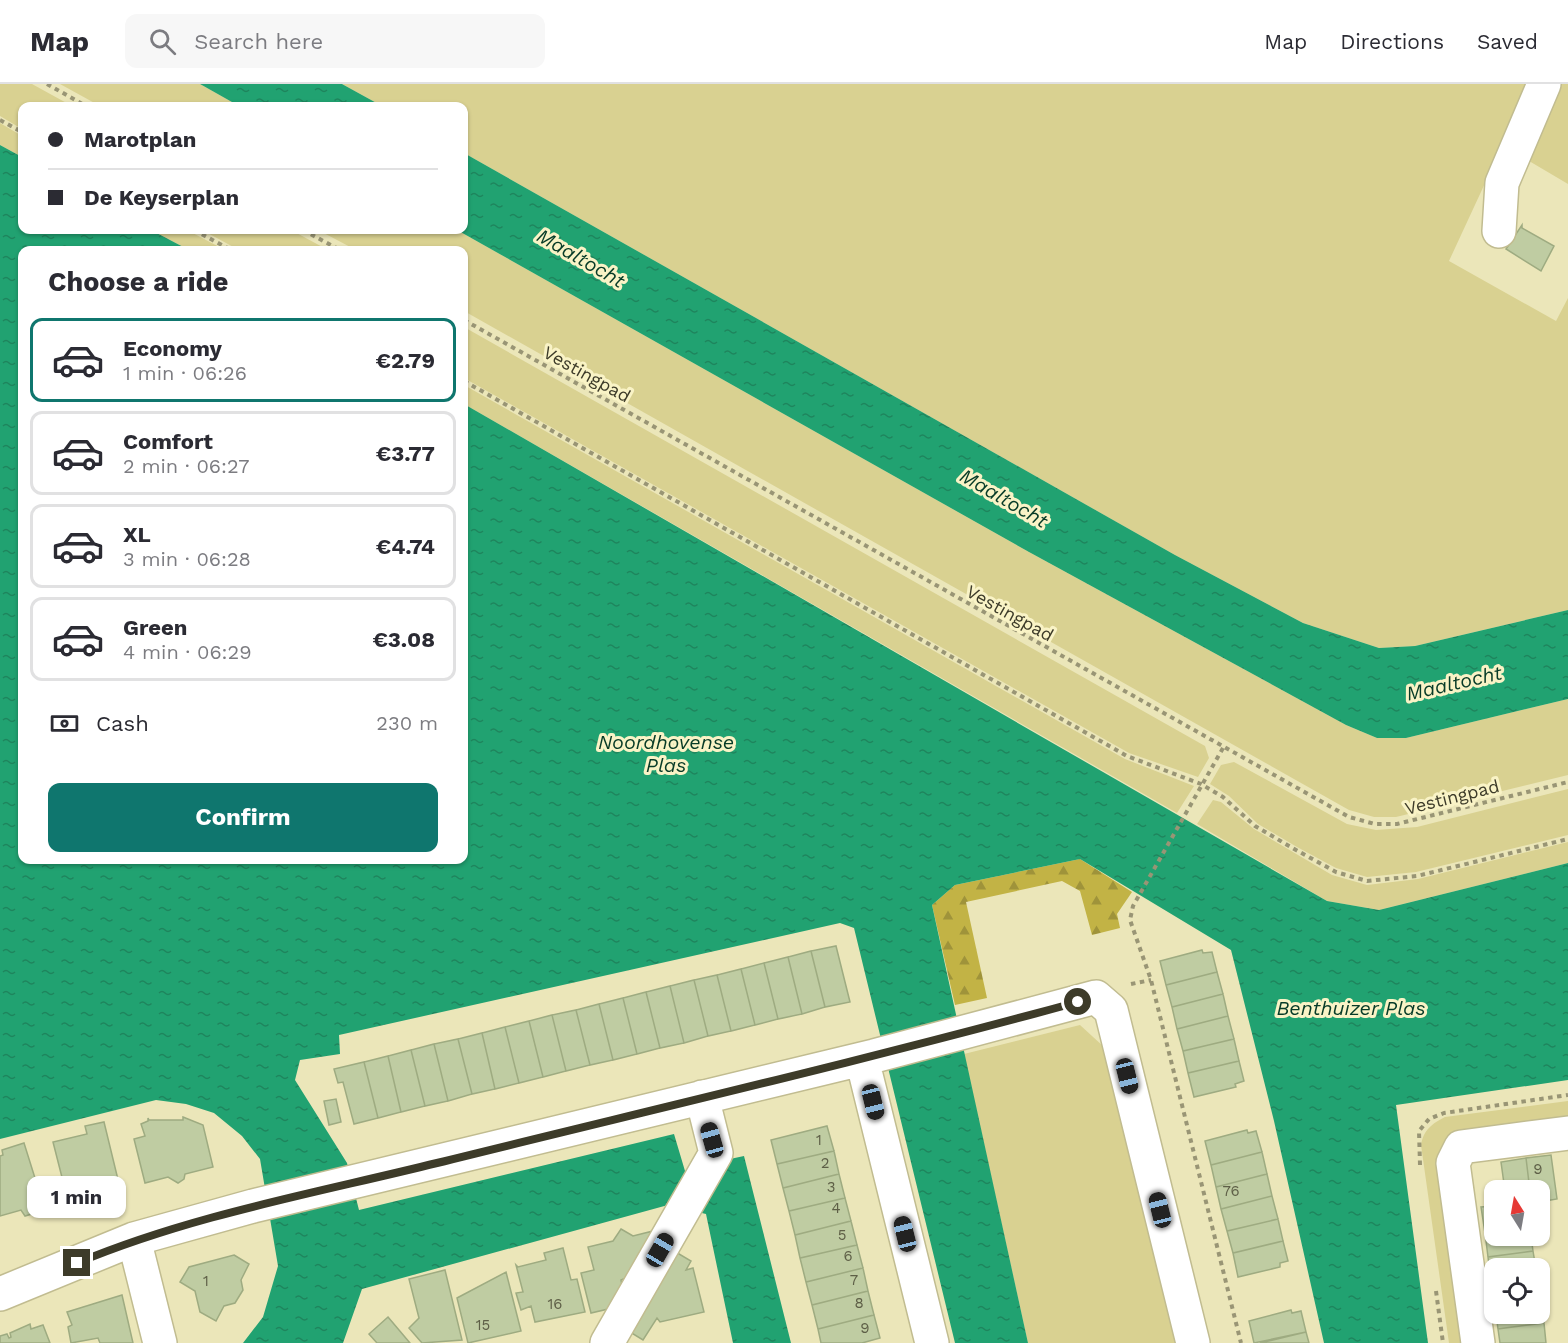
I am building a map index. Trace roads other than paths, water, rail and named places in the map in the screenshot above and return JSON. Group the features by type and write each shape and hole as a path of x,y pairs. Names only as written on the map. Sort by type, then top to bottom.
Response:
{"street":[{"path":"1499,231 1502,183 1544,84"},
{"path":"0,1294 134,1239 253,1206 363,1181 705,1112 868,1057 1096,998 1111,1010 1193,1343"},
{"path":"868,1057 932,1343"},
{"path":"607,1343 716,1153 705,1112"},
{"path":"1478,1343 1453,1163 1461,1148 1568,1133"},
{"path":"134,1239 160,1343"}],"water":[{"path":"200,84 342,84 375,102 232,102"},
{"name":"Noordhovense Plas","path":"0,145 18,155 18,234 159,234 181,246 18,246 18,864 468,864 468,406 1327,901 1379,910 1568,863 1568,1080 1396,1105 1428,1343 1324,1343 1274,1121 1231,950 1080,859 955,885 932,905 1028,1343 955,1343 854,928 840,923 339,1035 340,1054 300,1060 295,1080 347,1163 359,1210 674,1134 685,1171 721,1173 730,1159 744,1156 791,1343 733,1343 706,1214 668,1205 362,1289 343,1343 243,1343 263,1317 278,1266 260,1159 242,1136 214,1113 186,1104 156,1100 0,1139"},
{"name":"Maaltocht","path":"468,155 1175,555 1303,623 1379,648 1415,646 1568,610 1568,699 1406,738 1377,738 1346,725 1029,552 464,234 468,234"}],"water label":[{"name":"Benthuizer Plas","path":"1351,1008"}]}
